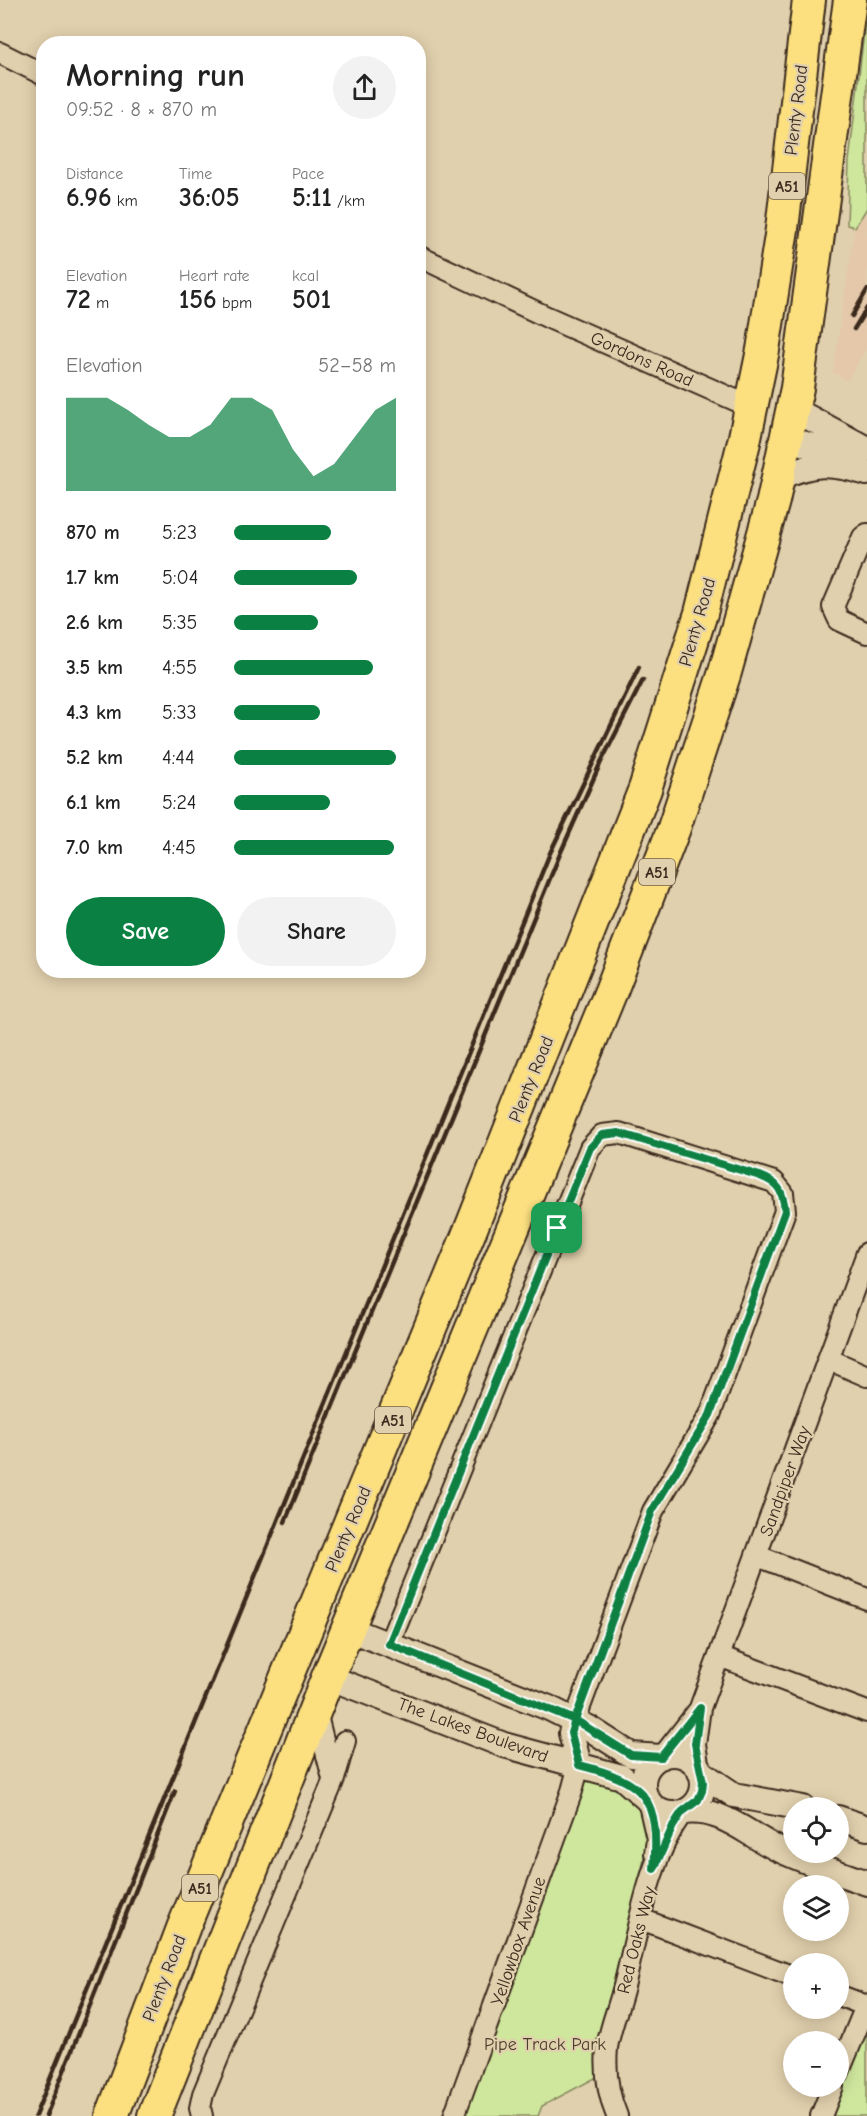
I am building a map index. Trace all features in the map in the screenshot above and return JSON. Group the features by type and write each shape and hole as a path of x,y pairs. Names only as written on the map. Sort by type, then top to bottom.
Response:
{"highway":[{"name":"Plenty Road","path":"112,2116 180,1936 524,1097 645,789 701,613 736,481 763,350 782,229 809,0"},
{"name":"A51","path":"154,2116 255,1857 606,1001 674,828 734,642 778,478 790,423 832,144 850,0"},
{"name":"Gordons Road","path":"751,407 790,423"},
{"path":"312,1614 350,1629"},
{"path":"292,1661 328,1677"}],"street":[{"path":"0,53 36,71"},
{"name":"Gordons Road","path":"426,260 557,322 751,407"},
{"name":"Gordons Road","path":"790,423 867,449"},
{"name":"Gordons Road","path":"790,423 867,464"},
{"path":"778,478 805,466 822,464 839,465 867,473"},
{"path":"867,534 862,537 832,607 839,620 867,633"},
{"path":"389,1644 590,1148 602,1135 619,1133 774,1182 783,1193 785,1211 710,1415 652,1511 571,1733 579,1765"},
{"name":"Sandpiper Way","path":"700,1771 695,1744 700,1708 758,1556 867,1254"},
{"path":"828,1359 867,1376"},
{"path":"758,1556 867,1599"},
{"path":"350,1629 575,1720 631,1755 662,1757 680,1755 694,1763 700,1771 734,1795 783,1804"},
{"path":"719,1656 867,1712"},
{"name":"The Lakes Boulevard","path":"328,1677 478,1735 622,1777 648,1800"},
{"name":"Sandpiper Way","path":"662,1757 700,1708"},
{"path":"316,1712 334,1779"},
{"path":"202,2116 200,2108 203,2094 334,1779 345,1741"},
{"path":"662,1757 646,1771 644,1790 648,1800 663,1812 699,1810 721,1815 784,1851 867,1883"},
{"name":"Yellowbox Avenue","path":"454,2116 572,1791 579,1765"},
{"path":"682,1812 698,1800 702,1791 700,1771"},
{"name":"Red Oaks Way","path":"648,1800 657,1839 654,1869"},
{"name":"Red Oaks Way","path":"617,2116 608,2086 609,2035 618,2011 654,1869 666,1839 682,1812"},
{"path":"849,1822 867,1828"},
{"path":"641,1919 783,1973"},
{"path":"849,1999 867,2006 849,2048"},
{"name":"Red Oaks Way","path":"618,2011 617,2082 626,2116"},
{"path":"821,2116 829,2097"}],"shaded area":[{"path":"867,208 867,347 847,381 833,372 855,227"}],"green space":[{"path":"867,6 867,208 855,227 847,225 849,162"},
{"name":"Pipe Track Park","path":"594,1777 601,1777 637,1801 650,1835 599,2041 597,2077 542,2106 538,2116 461,2116 583,1784"},
{"path":"867,2026 867,2116 828,2116 836,2097 849,2097 849,2066"}],"railway":[{"path":"852,316 867,290"},
{"path":"854,329 867,308"},
{"path":"35,2116 550,853 639,667"},
{"path":"285,1522 560,854 600,764 643,680"},
{"path":"46,2116 175,1791"}],"route":[{"path":"557,1228 389,1644 575,1720 571,1733 579,1765 622,1777 648,1800 657,1839 654,1869 673,1826 682,1812 691,1808 698,1800 702,1791 703,1782 696,1759 695,1744 700,1708 661,1757 647,1758 631,1755 575,1720 652,1511 710,1415 785,1211 783,1193 774,1182 760,1176 720,1166 619,1133 602,1135 590,1148 557,1228"}]}
